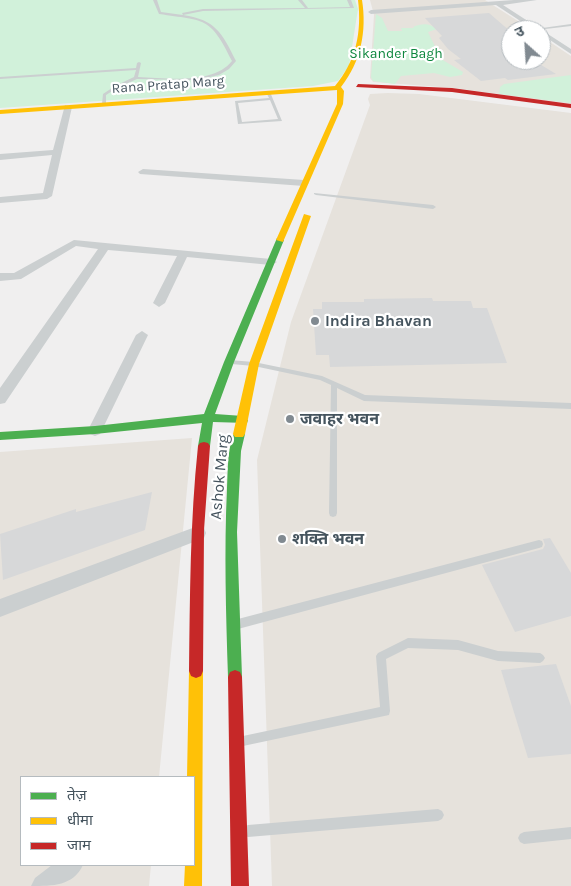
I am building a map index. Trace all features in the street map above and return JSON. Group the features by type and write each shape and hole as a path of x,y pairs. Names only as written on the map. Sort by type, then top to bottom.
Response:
{"main road":[{"path":"356,90 364,68 362,5"},
{"name":"Ashok Marg","path":"195,777 198,533 200,479 208,418 229,362 304,183 340,104 340,88 354,62 363,17 362,5"},
{"name":"Rana Pratap Marg","path":"0,112 104,104 270,96 340,88 356,90"},
{"path":"356,90 452,90 571,106"},
{"path":"356,90 452,93 571,110"},
{"name":"Ashok Marg","path":"240,886 232,523 235,451 254,364 318,189"},
{"path":"0,436 95,430 208,418 243,420"},
{"name":"Ashok Marg","path":"193,886 194,866"}],"street":[{"path":"362,5 448,8 495,2 534,0"},
{"path":"495,2 523,20"},
{"path":"551,38 571,52"},
{"path":"0,200 47,196 68,107"},
{"path":"0,157 57,152"},
{"path":"143,172 304,183"},
{"path":"0,277 17,276 74,243 271,262"},
{"path":"0,399 105,246"},
{"path":"158,302 184,253"},
{"path":"95,430 142,335"},
{"path":"0,608 198,533"},
{"path":"43,886 70,866"}],"lane":[{"path":"104,104 104,95 136,78 204,77 218,74 232,66 234,61 222,35 208,22 181,15 160,13 155,0"},
{"path":"300,0 307,8"},
{"path":"349,0 362,5"},
{"path":"249,5 252,9"},
{"path":"181,15 203,10 362,5"},
{"path":"551,28 571,25"},
{"path":"136,78 139,63"},
{"path":"0,78 138,69"},
{"path":"270,96 281,120 240,123 236,102 270,96"},
{"path":"318,189 433,207"},
{"path":"229,362 254,364 322,378 364,398 571,406"},
{"path":"333,513 334,384"},
{"path":"234,625 539,544"},
{"path":"236,743 385,710 381,656 408,643 458,645 498,656 540,658"},
{"path":"239,832 438,815"},
{"path":"524,838 571,833"}],"shaded area":[{"path":"370,0 485,0 516,20 501,20 501,70 551,70 551,43 571,56 571,104 454,88 373,82 370,78 374,15"},
{"path":"370,94 419,94 571,113 571,886 272,886 257,460 291,322 370,105 368,99"},
{"path":"192,438 159,776 20,776 20,866 151,866 149,886 0,886 0,452"}],"green space":[{"path":"0,0 355,0 358,9 349,66 338,81 313,86 0,108"},
{"name":"Sikander Bagh","path":"376,14 382,18 388,31 402,31 401,28 414,28 423,24 437,29 428,32 441,59 463,72 462,75 450,77 434,73 401,76 395,84 373,81 371,77"},
{"path":"571,75 571,103 499,94 500,87 504,84"}],"building":[{"path":"489,13 501,23 501,70 549,70 556,74 508,80 505,78 481,81 454,60 461,59 448,49 439,38 442,36 425,18"},
{"path":"432,298 433,301 471,301 473,308 487,308 507,363 330,367 329,355 316,355 313,309 322,309 322,302 364,302 364,299"},
{"path":"152,492 145,530 3,580 0,534 76,509 76,512"},
{"path":"550,538 571,573 571,616 515,632 482,565 543,549 545,545 543,539"},
{"path":"556,664 571,706 571,754 528,758 501,670"}],"traffic: fast":[{"path":"204,446 208,418 229,362 280,240"},
{"path":"0,436 95,430 208,418 243,420"},
{"path":"235,677 231,532 235,451 239,434"}],"traffic: slow":[{"path":"280,240 340,104 341,91 338,87 351,69 359,46 362,22 360,0"},
{"path":"0,112 338,88"},
{"path":"239,434 254,364 307,216"},
{"path":"195,776 196,671"},
{"path":"193,886 194,866"}],"traffic: jam":[{"path":"358,86 452,90 571,106"},
{"path":"196,671 198,530 204,446"},
{"path":"235,677 240,886"}],"place":[{"name":"Indira Bhavan","path":"315,321"},
{"name":"जवाहर भवन","path":"290,419"},
{"name":"शक्ति भवन","path":"282,539"}]}
